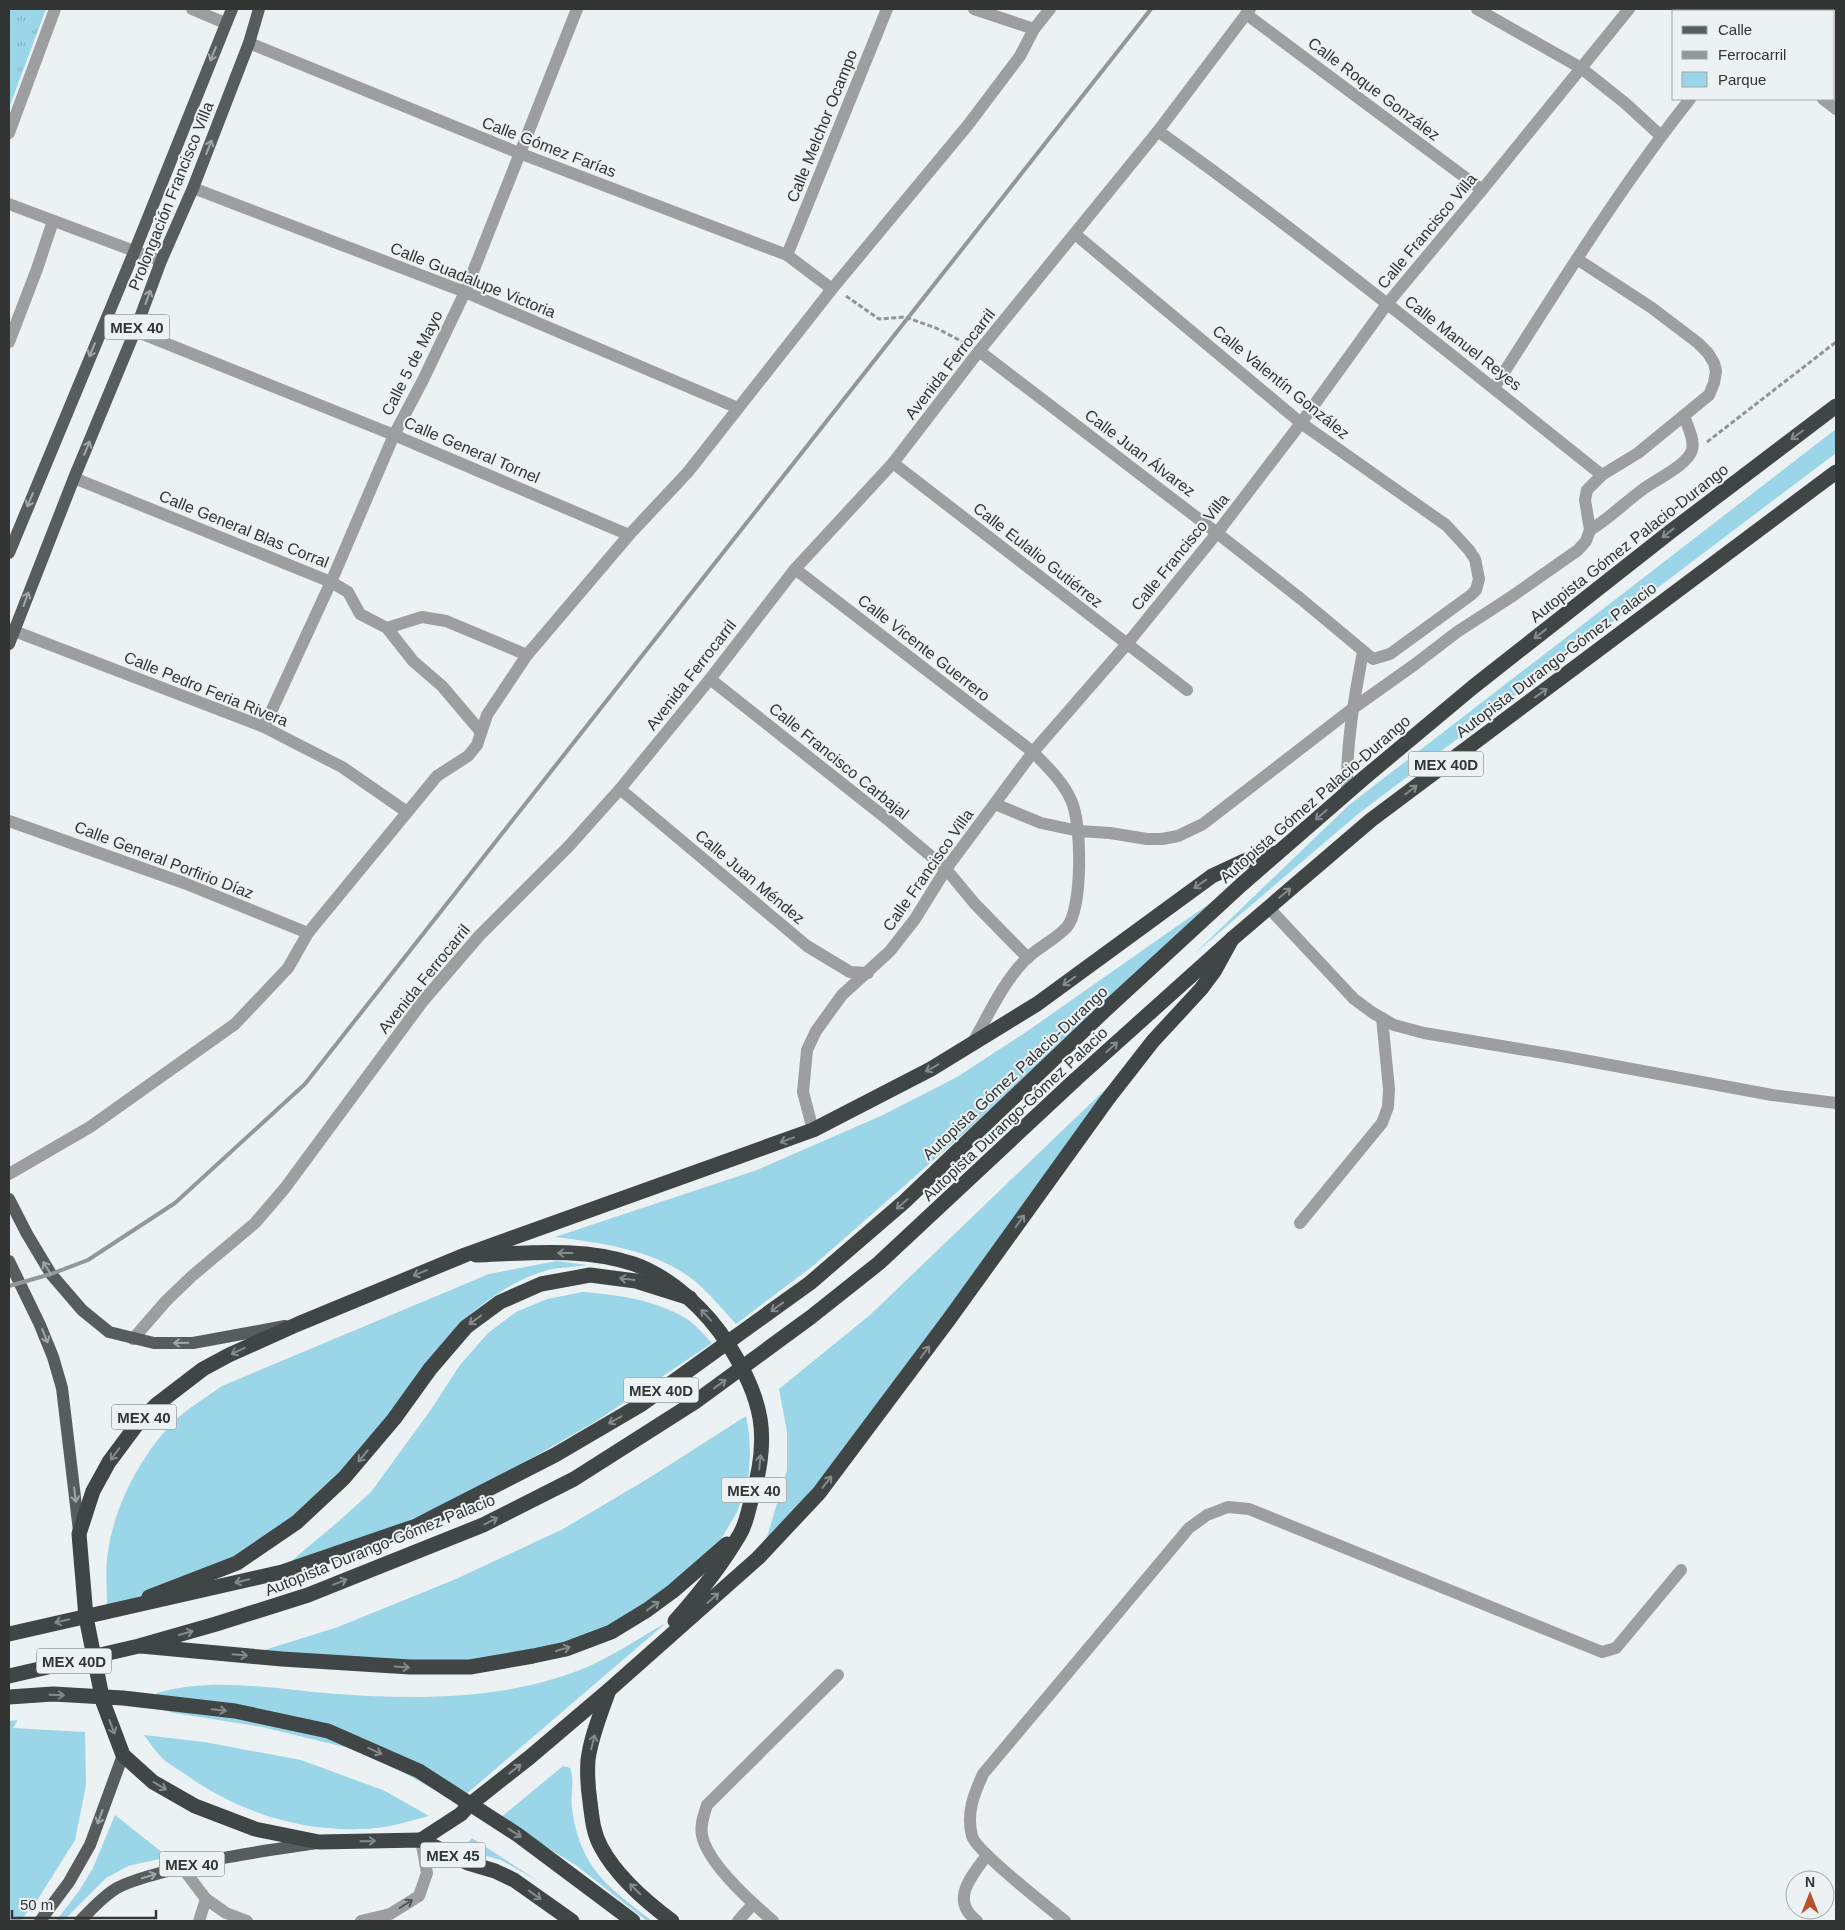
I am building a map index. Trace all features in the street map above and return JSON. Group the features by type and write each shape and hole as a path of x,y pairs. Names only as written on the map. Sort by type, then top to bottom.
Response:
{"highway":[{"name":"Autopista Gómez Palacio-Durango","path":"127,1606 282,1572 416,1526 555,1455 642,1404 810,1283 904,1202 1102,1014 1277,853 1347,792 1473,687 1670,532 1836,406"},
{"name":"Autopista Durango-Gómez Palacio","path":"139,1646 308,1595 483,1525 574,1480 695,1402 811,1317 879,1263 1076,1080 1232,939 1371,820 1836,472"},
{"path":"465,1255 813,1130 931,1069 1037,1004 1212,876 1244,861 1277,853"},
{"path":"638,1665 758,1558 819,1492 956,1310 1107,1100 1153,1041 1201,989 1215,970 1232,939"},
{"name":"MEX 40","path":"319,1842 255,1829 194,1806 153,1782 122,1755 103,1702 86,1617 79,1534 93,1491 108,1462 138,1423 178,1386 203,1370 298,1324 465,1255 583,1253 620,1260 653,1273 690,1298 720,1331 745,1371 757,1401 762,1433 760,1467 742,1532 706,1585 638,1665 530,1757 468,1806 461,1814 421,1840"},
{"path":"127,1606 237,1563 297,1522 344,1478 394,1419 430,1369 466,1327 500,1302 541,1284 590,1275 636,1281 690,1298"},
{"path":"139,1646 410,1668 470,1666 533,1656 566,1649 611,1632 674,1591 742,1532"},
{"name":"MEX 40D","path":"9,1634 127,1606"},
{"name":"MEX 40D","path":"9,1676 139,1646"},
{"path":"609,1690 592,1740 588,1760 588,1786 592,1822 600,1846 619,1873 672,1921"},
{"path":"9,1697 53,1694 123,1698 235,1712 328,1731 419,1771 518,1834 633,1921"},
{"name":"MEX 45","path":"319,1842 421,1840 468,1862 514,1880 572,1921"}],"main road":[{"name":"Prolongación Francisco Villa","path":"9,553 232,9"},
{"name":"Prolongación Francisco Villa","path":"9,644 12,630 135,331 161,261 193,188 249,43 260,9"},
{"name":"MEX 40","path":"9,1199 51,1274 82,1310 109,1332 154,1343 193,1343 298,1324"},
{"name":"MEX 40","path":"9,1261 40,1325 53,1357 62,1388 79,1534"},
{"path":"40,1921 69,1882 90,1845 122,1755"},
{"name":"MEX 40","path":"80,1921 116,1888 142,1878 181,1866 319,1842"}],"street":[{"path":"9,133 55,9"},
{"path":"192,9 225,23"},
{"name":"Calle 5 de Mayo","path":"264,727 331,582 394,435 466,292 576,9"},
{"name":"Calle Melchor Ocampo","path":"787,255 887,9"},
{"path":"974,9 1034,29"},
{"path":"9,1174 90,1127 235,1024 288,968 308,932 437,776 468,756 477,745 486,714 527,655 629,535 688,472 738,408 838,291 991,95 1020,56 1034,29 1050,9"},
{"path":"1477,9 1581,68 1625,103 1661,136"},
{"name":"Calle Francisco Villa","path":"813,1130 803,1092 807,1050 816,1031 842,995 890,951 910,925 946,869 1033,752 1127,644 1217,533 1301,423 1387,304 1629,9"},
{"name":"Avenida Ferrocarril","path":"133,1339 166,1301 192,1276 255,1223 285,1188 423,1001 479,936 569,846 620,789 710,680 795,569 893,463 979,350 1076,234 1158,131 1248,12"},
{"name":"Calle Roque González","path":"1248,12 1482,190"},
{"name":"Calle Gómez Farías","path":"249,43 519,153 787,255 838,291"},
{"path":"1494,388 1577,259 1661,136 1689,100"},
{"path":"1824,100 1836,109"},
{"name":"Calle Manuel Reyes","path":"1158,131 1235,186 1336,263 1602,475"},
{"name":"Calle Guadalupe Victoria","path":"193,188 466,292 738,408"},
{"path":"9,204 161,261"},
{"path":"9,342 37,269 53,220"},
{"name":"Calle Valentín González","path":"1076,234 1301,423 1446,525 1475,559 1477,584 1485,614"},
{"path":"995,804 1041,823 1079,832 1110,833 1148,839 1178,836 1203,824 1352,709 1457,632 1578,550 1586,541 1590,530 1586,500 1587,490 1602,475 1638,453 1684,416 1709,394 1715,378 1714,363 1708,353 1698,343 1652,308 1577,259"},
{"name":"Calle General Tornel","path":"135,331 394,435 629,535"},
{"name":"Calle Juan Álvarez","path":"979,350 1301,598 1368,656"},
{"path":"1590,530 1603,522 1642,490 1676,468 1690,455 1693,446 1684,416"},
{"name":"Calle Eulalio Gutiérrez","path":"893,463 1187,690"},
{"name":"Calle General Blas Corral","path":"74,478 331,582 348,592 360,614 387,628 413,661 442,686 481,732"},
{"name":"Calle Vicente Guerrero","path":"795,569 1033,752 1060,780 1068,793 1076,814 1079,832 1078,874 1075,908 1071,918 1066,927 1028,958 1009,980 972,1044"},
{"path":"1347,792 1346,768 1352,709 1368,656 1390,654 1471,595 1477,584"},
{"path":"387,628 422,617 446,622 527,655"},
{"name":"Calle Pedro Feria Rivera","path":"12,630 264,727 342,767 407,812"},
{"name":"Calle Francisco Carbajal","path":"710,680 872,807 946,869 975,904 1028,958"},
{"name":"Calle Juan Méndez","path":"620,789 808,946 850,972 868,973"},
{"name":"Calle General Porfirio Díaz","path":"9,820 184,883 308,932"},
{"path":"1268,907 1354,999 1394,1025 1424,1033 1772,1095 1836,1103"},
{"path":"1300,1223 1382,1123 1388,1107 1389,1089 1382,1018"},
{"path":"1065,1921 986,1855 972,1839 970,1823 972,1799 983,1774 1189,1528 1206,1515 1228,1506 1249,1509 1602,1652 1616,1648 1681,1570"},
{"path":"773,1921 738,1890 709,1851 702,1836 701,1821 707,1805 838,1676"},
{"path":"361,1921 390,1918 419,1896 427,1873 421,1840"},
{"path":"977,1921 971,1917 965,1908 963,1898 966,1884 986,1855"},
{"path":"181,1866 206,1899 226,1913 248,1921"},
{"path":"200,1921 206,1899"},
{"path":"738,1921 753,1904"}],"path":[{"path":"838,291 879,319 905,317 936,328 979,350"},
{"path":"1690,455 1836,342"}],"green space":[{"path":"9,9 46,9 9,108"},
{"path":"1836,429 1836,453 1358,814 1194,954 1349,805"},
{"path":"1210,903 970,1128 814,1265 736,1324 696,1282 664,1262 647,1255 610,1245 555,1237 757,1170 883,1115 957,1077 1029,1030"},
{"path":"1114,1081 933,1333 829,1469 764,1547 787,1470 787,1432 779,1389 870,1315"},
{"path":"557,1261 587,1265 548,1270 523,1279 500,1292 458,1325 346,1469 292,1521 232,1560 152,1595 107,1605 106,1572 108,1552 121,1503 145,1458 171,1424 184,1413 222,1386 489,1274"},
{"path":"583,1292 624,1297 663,1307 687,1319 712,1343 598,1420 480,1488 366,1540 270,1579 371,1492 430,1411 460,1365 488,1333 516,1312 547,1299"},
{"path":"746,1416 750,1456 748,1481 737,1512 720,1541 664,1594 619,1620 578,1639 496,1663 245,1656 338,1627 456,1579 563,1529 649,1478"},
{"path":"666,1623 457,1802 357,1750 262,1727 174,1713 159,1709 152,1701 157,1693 202,1685 247,1686 337,1694 402,1697 468,1695 500,1691 532,1685 594,1664"},
{"path":"18,1720 13,1728 85,1732 86,1785 75,1840 38,1899 20,1921 9,1921 9,1721"},
{"path":"144,1735 204,1742 301,1760 385,1791 429,1816 370,1829 337,1829 291,1822 268,1816 225,1798 171,1765 163,1759"},
{"path":"563,1766 570,1768 572,1809 576,1829 589,1861 609,1886 652,1921 647,1921 577,1866 500,1818"},
{"path":"115,1815 168,1857 128,1866 106,1878 63,1921 56,1921 79,1891 93,1868"},
{"path":"472,1838 538,1881 501,1860 475,1853 469,1849 468,1843"}],"railway":[{"path":"9,1286 51,1274 88,1260 175,1203 305,1084 1151,9"}]}
